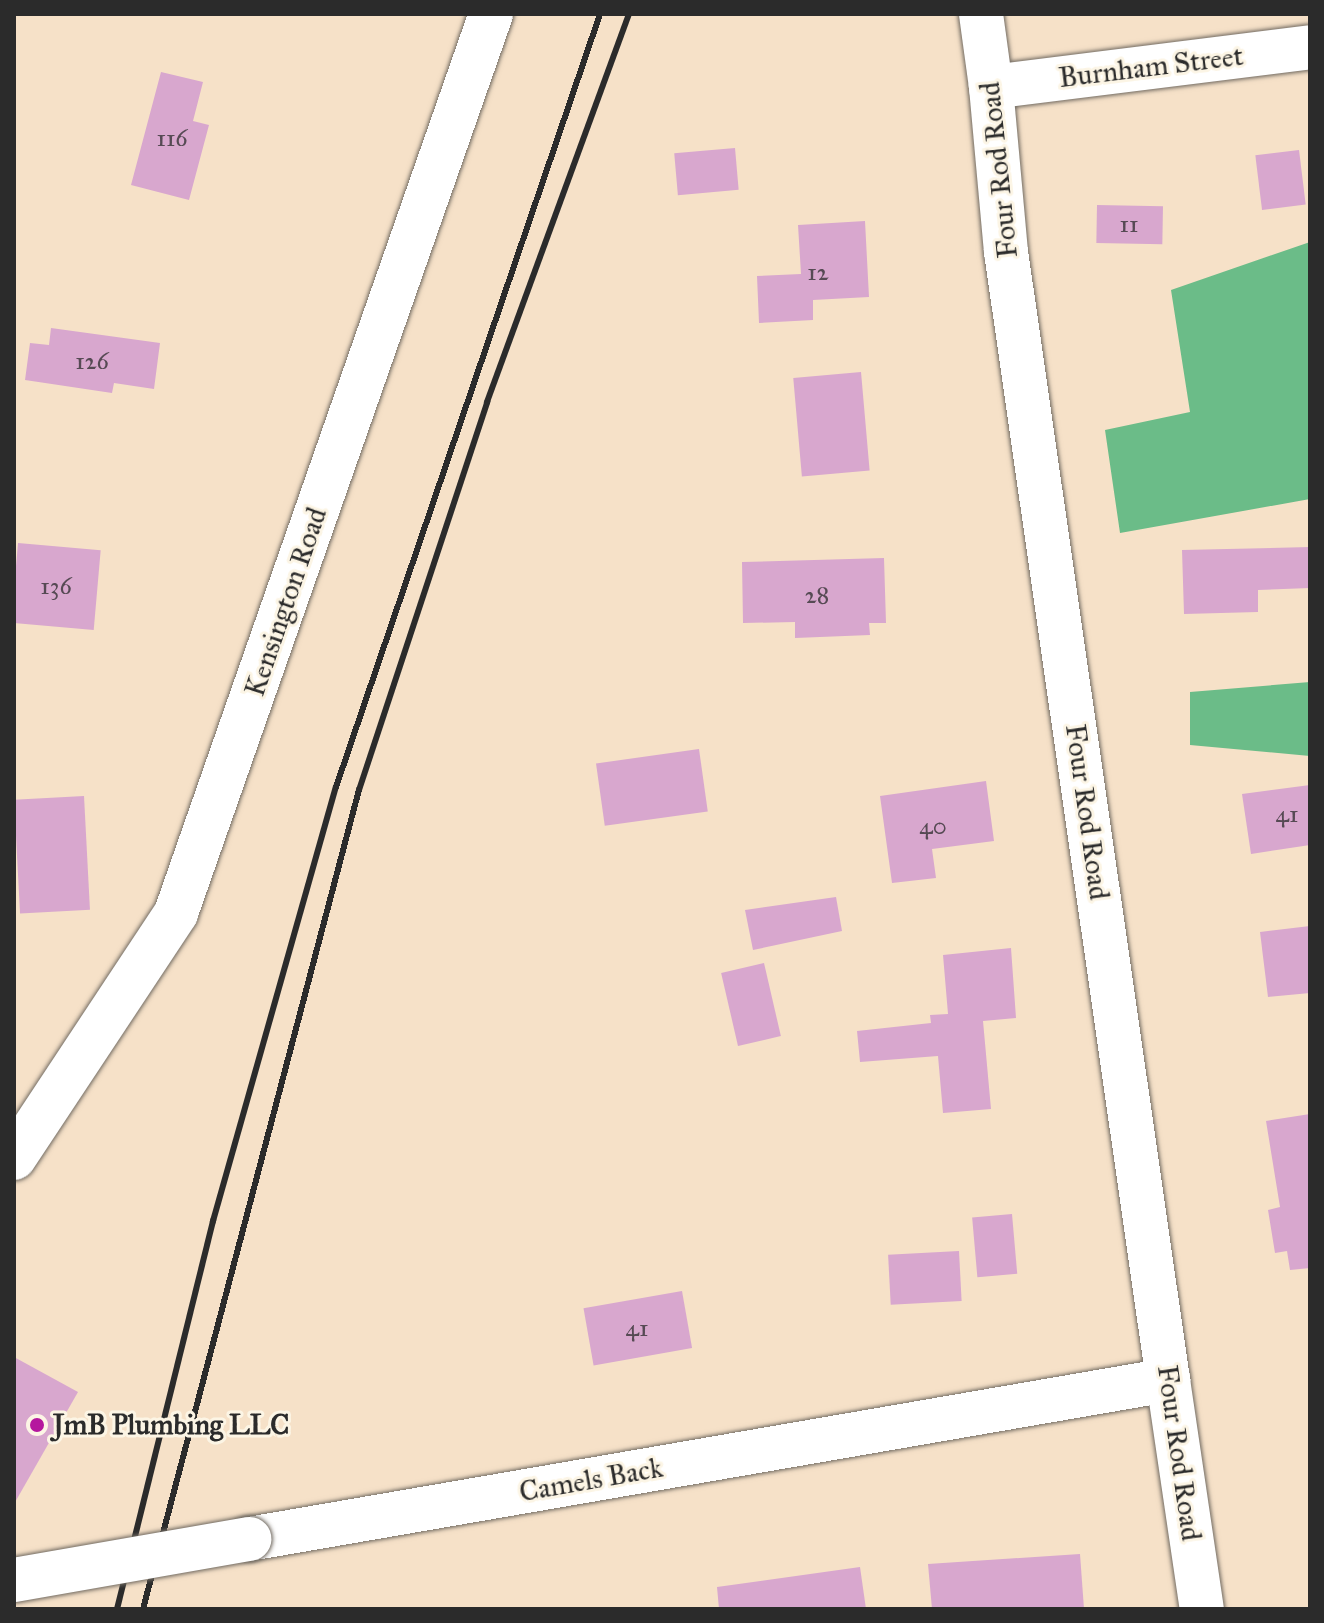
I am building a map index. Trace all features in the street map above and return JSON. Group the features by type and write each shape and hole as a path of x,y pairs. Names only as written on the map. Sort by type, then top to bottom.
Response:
{"street":[{"name":"Kensington Road","path":"14,1158 176,913 491,14"},
{"name":"Four Rod Road","path":"981,14 1006,252 1202,1609"},
{"name":"Burnham Street","path":"991,87 1310,47"},
{"name":"Camels Back","path":"14,1580 1168,1380"}],"green space":[{"path":"1310,242 1310,499 1120,533 1105,430 1190,412 1171,290"},
{"path":"1310,682 1310,756 1190,745 1190,692"}],"building":[{"path":"161,72 203,82 193,121 209,125 189,200 131,185"},
{"path":"735,148 739,190 678,195 674,153"},
{"path":"1299,150 1306,205 1262,210 1255,155"},
{"path":"1097,205 1163,206 1162,244 1096,243"},
{"path":"865,221 869,297 813,300 813,320 759,323 757,276 801,274 798,225"},
{"path":"51,328 160,343 154,389 114,383 112,393 25,380 30,343 49,345"},
{"path":"861,372 870,471 802,477 793,378"},
{"path":"18,543 101,550 94,630 14,623"},
{"path":"1310,547 1310,588 1258,590 1258,612 1184,614 1182,550"},
{"path":"884,558 886,623 869,623 870,635 795,638 795,622 743,623 742,562"},
{"path":"699,749 708,811 605,826 596,763"},
{"path":"986,781 994,841 932,849 936,878 892,883 880,796"},
{"path":"1310,785 1310,845 1251,854 1242,794"},
{"path":"84,796 90,910 20,914 14,800"},
{"path":"836,897 842,931 753,950 745,910"},
{"path":"1310,926 1310,993 1268,997 1260,932"},
{"path":"1011,948 1016,1018 983,1021 991,1109 943,1113 938,1056 860,1062 857,1031 931,1023 930,1015 948,1014 943,955"},
{"path":"764,963 781,1036 738,1046 721,973"},
{"path":"1310,1114 1310,1268 1290,1270 1287,1251 1275,1253 1268,1210 1280,1207 1266,1121"},
{"path":"1012,1214 1017,1274 977,1277 972,1217"},
{"path":"959,1251 962,1301 891,1305 888,1255"},
{"path":"682,1291 692,1348 594,1365 584,1308"},
{"name":"JmB Plumbing LLC","path":"14,1357 78,1392 14,1504"},
{"path":"1080,1554 1084,1609 932,1609 928,1564"},
{"path":"860,1567 866,1609 719,1609 717,1587"}],"railway":[{"path":"117,1609 213,1221 336,787 600,14"},
{"path":"143,1609 359,790 487,402 629,14"}],"place":[{"name":"JmB Plumbing LLC","path":"37,1425"}]}
